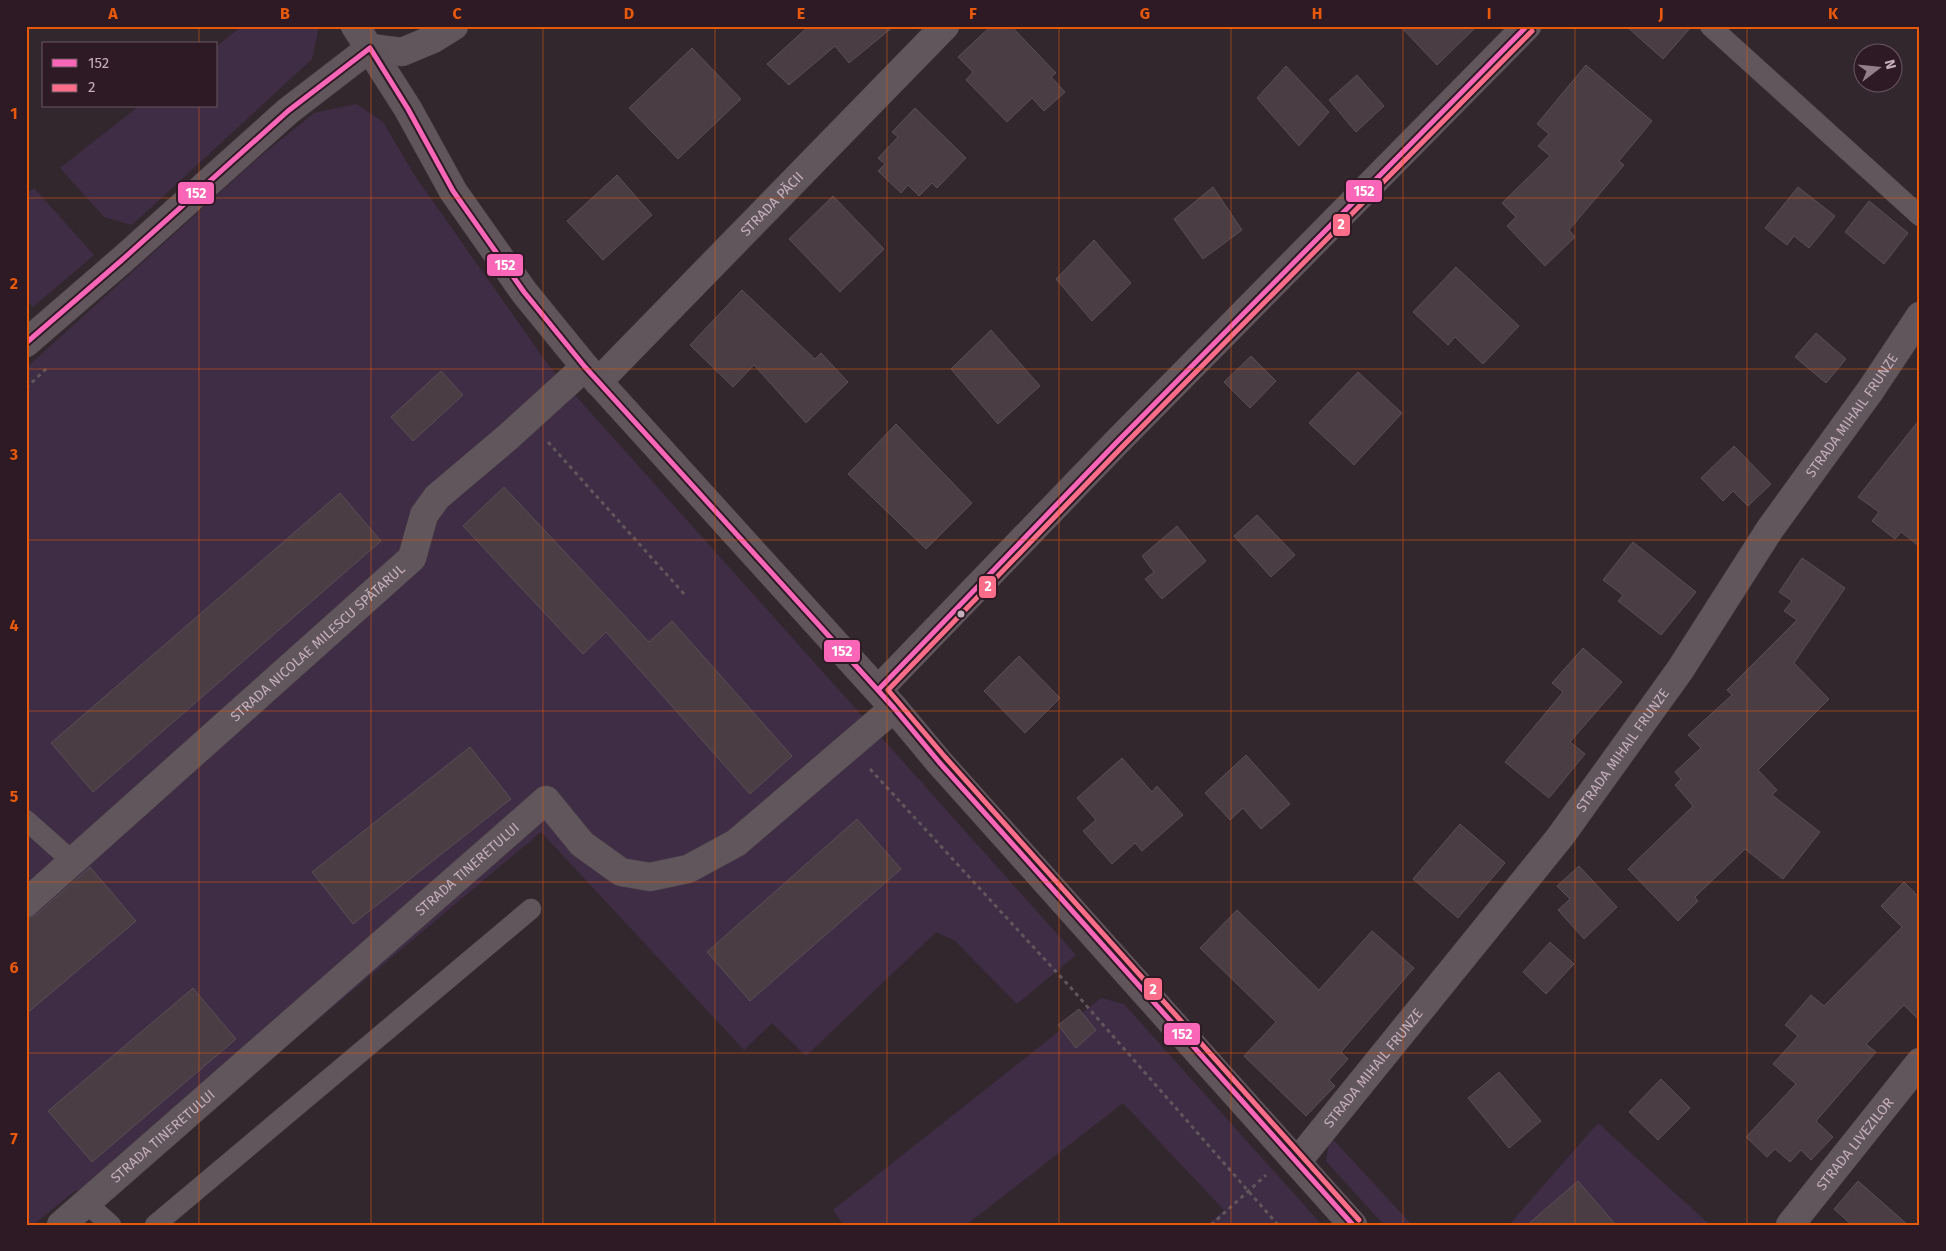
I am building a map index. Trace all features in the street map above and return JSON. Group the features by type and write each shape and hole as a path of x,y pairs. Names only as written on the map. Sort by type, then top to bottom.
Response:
{"street":[{"path":"362,37 402,52 433,39 454,26"},
{"name":"STRADA PĂCII","path":"591,375 945,26"},
{"name":"STRADA TINERETULUI","path":"61,1225 546,800 582,844 621,872 650,877 688,869 736,843 849,746 886,699 1117,442 1527,26"},
{"path":"29,335 122,260 288,111 362,37"},
{"path":"362,37 408,109 453,191 524,292 591,375 886,699 939,762 1353,1225"},
{"name":"STRADA MIHAIL FRUNZE","path":"1293,1158 1560,837 1680,670 1770,529 1870,391 1920,316"},
{"name":"STRADA NICOLAE MILESCU SPĂTARUL","path":"26,902 412,558 424,515 437,497 528,419 591,375"},
{"name":"STRADA LIVEZILOR","path":"1790,1225 1920,1062"}],"lane":[{"path":"1710,26 1920,216"},
{"path":"26,820 72,861"},
{"path":"154,1225 531,909"},
{"path":"85,1202 111,1225"}],"path":[{"path":"528,419 685,595"},
{"path":"849,746 1070,988 1278,1225"},
{"path":"1211,1225 1248,1191 1293,1158"}],"shaded area":[{"path":"242,26 319,26 312,59 132,225 104,217 60,168 136,108 218,108 218,45"},
{"path":"356,104 383,122 415,176 549,366 1076,955 1017,1004 955,941 936,932 806,1056 772,1023 744,1050 541,832 126,1181 75,1191 33,1225 26,1225 26,368 257,159 314,113"},
{"path":"34,188 94,255 33,307 26,299 26,194"},
{"path":"1101,998 1124,1004 1322,1225 1208,1225 1224,1210 1123,1103 966,1225 844,1225 833,1210"},
{"path":"1598,1123 1710,1225 1509,1225"},
{"path":"1330,1136 1412,1225 1384,1225 1326,1161"}],"building":[{"path":"809,26 894,26 849,63 835,46 789,85 767,64"},
{"path":"991,26 1011,26 1056,73 1051,77 1065,92 1044,111 1032,98 1007,122 966,80 973,72 958,57"},
{"path":"1400,26 1477,26 1437,65"},
{"path":"1626,26 1692,26 1663,59"},
{"path":"692,48 741,99 678,159 629,108"},
{"path":"1586,65 1652,121 1619,161 1624,165 1569,230 1575,237 1545,266 1507,226 1516,217 1502,203 1550,156 1538,146 1549,134 1537,124"},
{"path":"1286,66 1329,112 1299,146 1257,98"},
{"path":"1357,75 1384,106 1356,132 1329,100"},
{"path":"915,108 966,158 937,188 932,183 919,196 908,185 901,193 878,171 885,164 878,158 898,137 892,132"},
{"path":"617,175 652,215 603,260 567,221"},
{"path":"1213,187 1242,230 1203,259 1174,219"},
{"path":"1798,187 1835,216 1809,248 1794,236 1787,245 1765,228"},
{"path":"833,196 884,249 840,292 789,239"},
{"path":"1869,201 1908,233 1884,264 1845,232"},
{"path":"1094,240 1131,283 1092,321 1056,279"},
{"path":"1456,267 1519,326 1483,364 1455,337 1448,345 1413,312"},
{"path":"742,290 815,359 821,353 848,382 806,423 754,365 733,387 690,345"},
{"path":"991,330 1040,386 998,424 951,369"},
{"path":"1816,333 1846,359 1826,383 1795,357"},
{"path":"1251,356 1276,381 1250,408 1224,382"},
{"path":"441,371 463,395 413,441 391,417"},
{"path":"1358,372 1402,413 1354,465 1309,423"},
{"path":"1920,419 1920,547 1901,532 1895,539 1872,521 1879,512 1858,497"},
{"path":"896,424 972,503 926,549 848,474"},
{"path":"1734,446 1771,484 1748,506 1733,491 1723,501 1701,478"},
{"path":"504,487 649,642 672,621 792,756 750,794 606,632 583,654 463,526"},
{"path":"340,493 381,541 93,792 51,743"},
{"path":"1257,515 1295,555 1271,577 1234,536"},
{"path":"1177,526 1206,561 1162,599 1145,579 1154,572 1142,556"},
{"path":"1633,542 1696,592 1661,635 1618,601 1623,595 1603,580"},
{"path":"1802,558 1845,588 1794,663 1829,699 1758,770 1777,790 1772,795 1820,832 1783,879 1745,849 1695,897 1698,901 1678,921 1628,869 1693,806 1675,785 1681,779 1675,772 1701,748 1688,735 1732,695 1727,690 1797,620 1784,611 1792,601 1779,592"},
{"path":"1583,648 1622,682 1570,742 1585,754 1549,798 1505,762 1563,692 1552,683"},
{"path":"1019,656 1060,698 1025,733 984,691"},
{"path":"470,747 511,799 353,924 312,872"},
{"path":"1246,755 1290,804 1261,829 1243,808 1230,820 1205,793"},
{"path":"1122,758 1152,792 1157,786 1183,815 1142,851 1135,843 1112,864 1083,831 1096,820 1077,798"},
{"path":"857,819 901,869 750,1001 707,952"},
{"path":"1460,824 1505,863 1458,918 1413,879"},
{"path":"1579,866 1617,907 1584,939 1558,910 1570,899 1557,886"},
{"path":"90,867 136,921 26,1014 26,919 36,915"},
{"path":"1904,882 1920,898 1920,1021 1904,1005 1866,1044 1876,1052 1816,1121 1833,1137 1811,1160 1801,1150 1790,1162 1775,1149 1767,1157 1746,1137 1796,1084 1773,1064 1798,1036 1785,1025 1811,995 1824,1006 1902,927 1881,906"},
{"path":"1237,910 1319,990 1372,931 1414,968 1341,1052 1348,1059 1329,1080 1335,1086 1306,1116 1244,1056 1276,1022 1200,948"},
{"path":"1550,942 1574,964 1546,994 1523,972"},
{"path":"193,988 236,1039 92,1162 48,1111"},
{"path":"1079,1009 1096,1030 1076,1048 1058,1025"},
{"path":"1499,1072 1541,1121 1509,1148 1468,1098"},
{"path":"1661,1079 1690,1108 1658,1140 1629,1112"},
{"path":"1578,1181 1616,1225 1527,1225"},
{"path":"1858,1181 1908,1225 1852,1225 1834,1209"}],"transit line":[{"name":"152","path":"878,690 1117,442 1527,26"},
{"name":"2","path":"1359,1220 945,757 888,690 1122,447 1532,31"},
{"name":"152","path":"370,48 408,109 453,191 524,292 585,367 894,708 939,762 1353,1225"},
{"name":"152","path":"26,343 122,260 288,111 370,48"}]}
